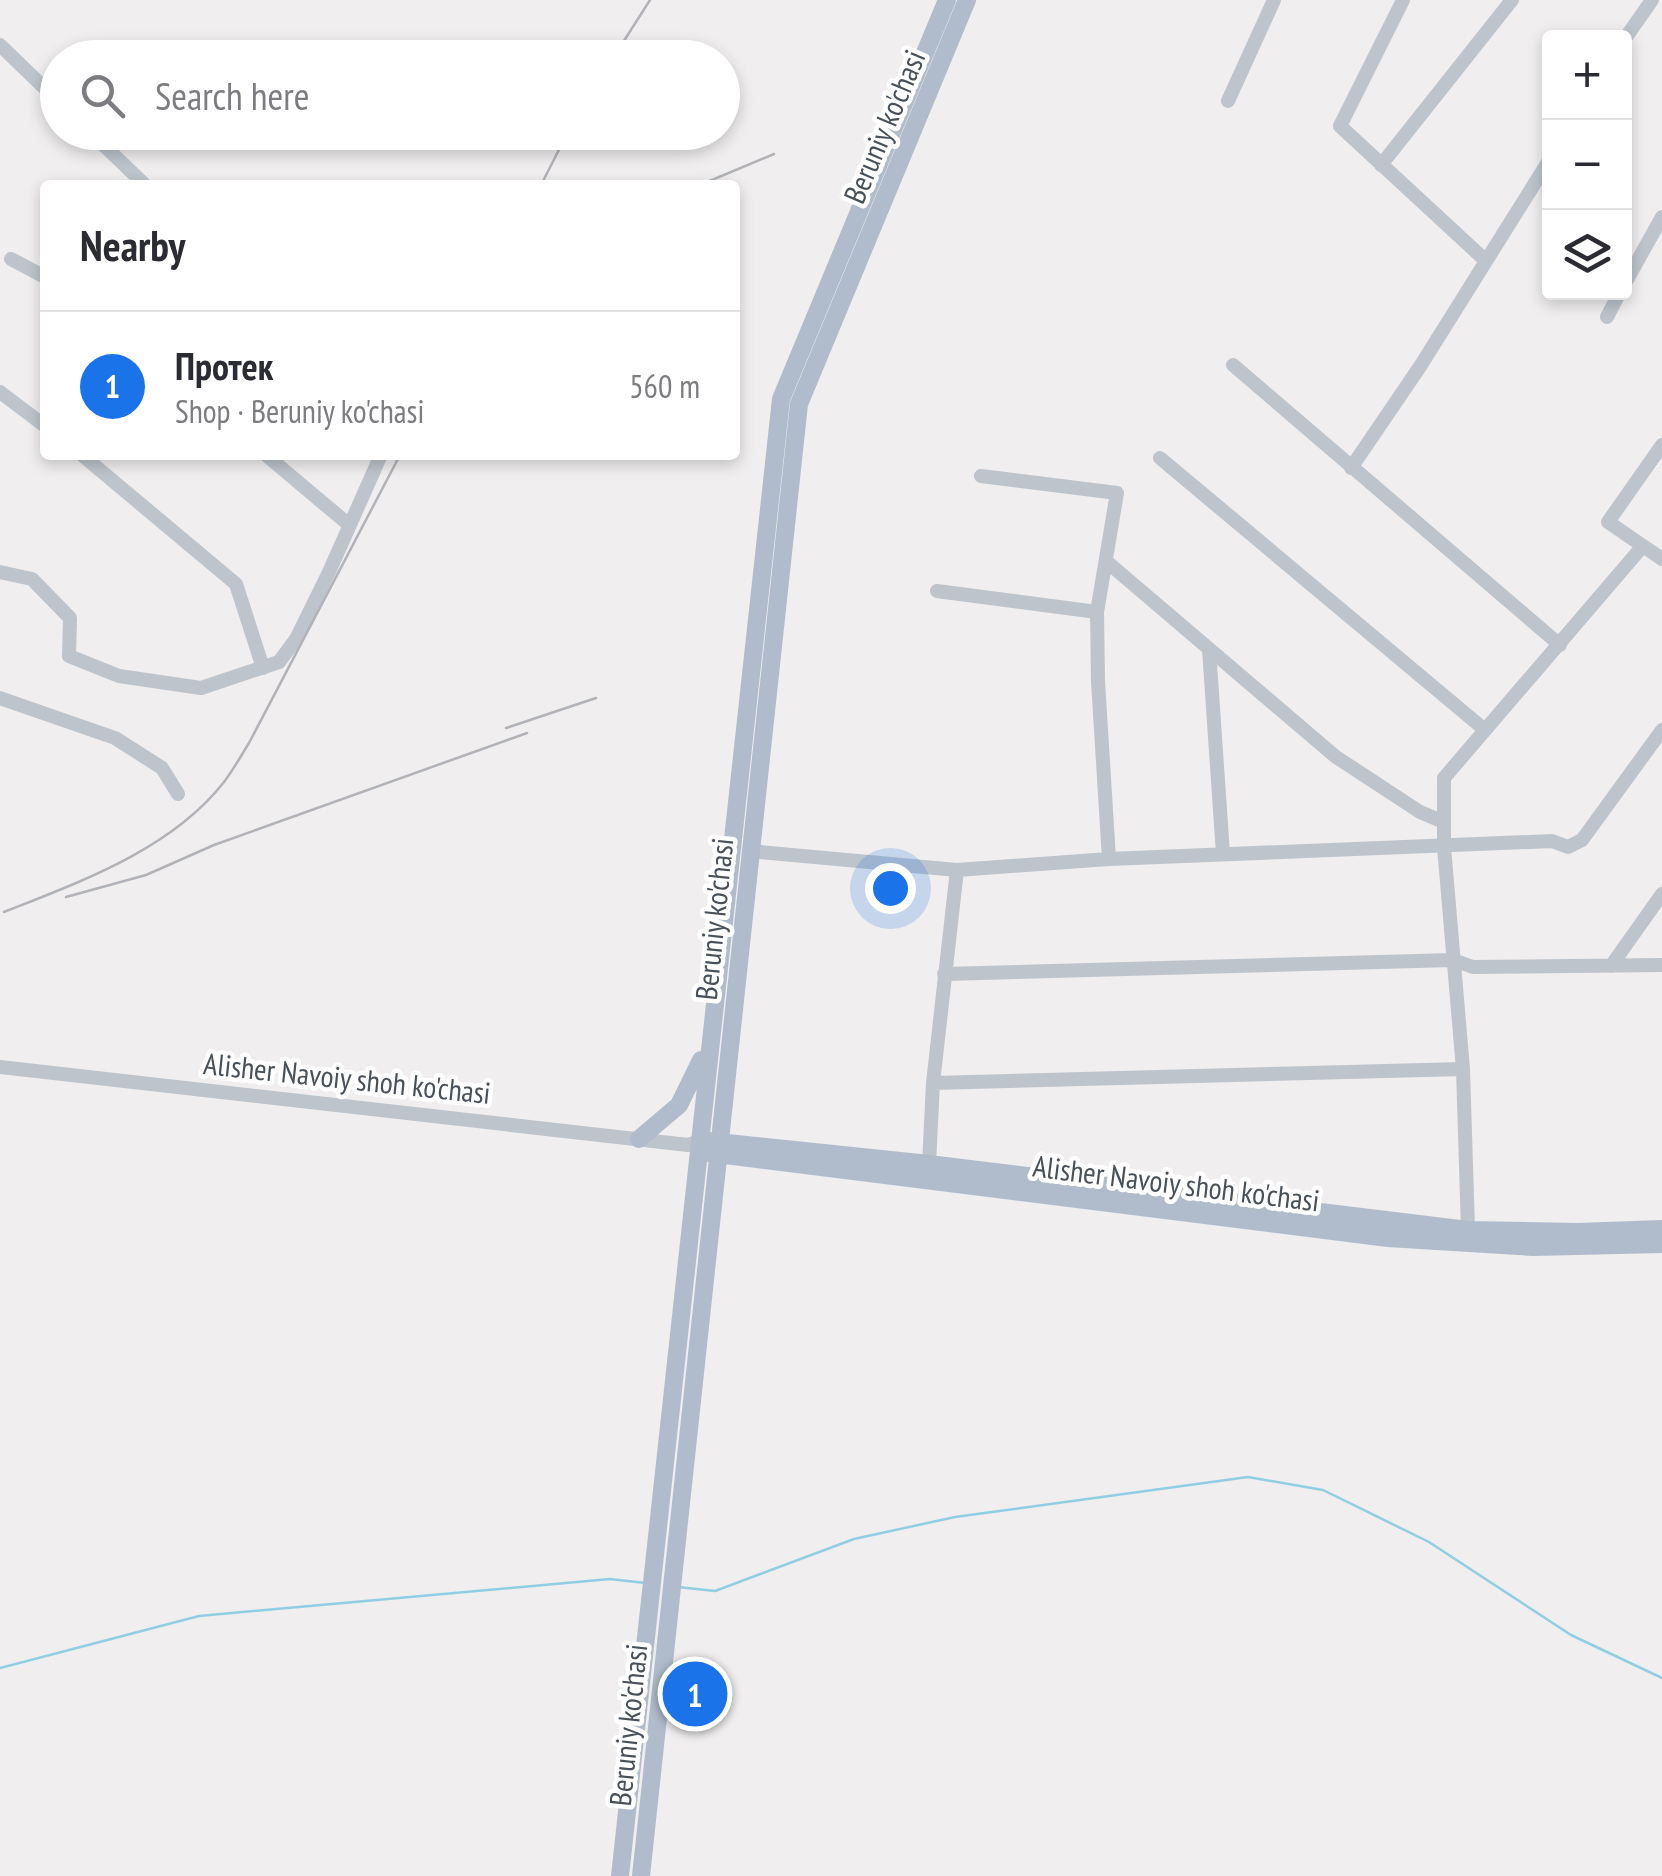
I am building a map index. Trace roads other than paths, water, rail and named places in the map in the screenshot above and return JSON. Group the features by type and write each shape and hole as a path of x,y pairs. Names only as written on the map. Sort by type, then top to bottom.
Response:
{"main road":[{"name":"Beruniy ko'chasi","path":"620,1876 637,1730 658,1619 669,1530 705,1147 749,851 798,404 914,106 947,0"},
{"name":"Beruniy ko'chasi","path":"705,1147 709,1040 781,399 914,106 967,0"},
{"path":"639,1140 679,1104 709,1040"},
{"name":"Alisher Navoiy shoh ko'chasi","path":"705,1147 929,1164 1468,1230 1578,1232 1662,1228"},
{"name":"Alisher Navoiy shoh ko'chasi","path":"705,1147 1388,1238 1532,1247 1662,1244"},
{"name":"Beruniy ko'chasi","path":"641,1876 656,1732 658,1619"},
{"path":"637,1730 656,1732"}],"street":[{"path":"1228,101 1274,0"},
{"path":"1403,0 1340,126 1486,261"},
{"path":"1381,165 1512,0"},
{"path":"1631,30 1652,0"},
{"path":"0,45 40,84"},
{"path":"109,150 140,180"},
{"path":"1351,468 1542,172"},
{"path":"1632,271 1662,217"},
{"path":"10,259 40,274"},
{"path":"1607,317 1616,300"},
{"path":"1233,365 1560,645"},
{"path":"0,392 40,422"},
{"path":"1662,445 1608,522 1662,559"},
{"path":"1160,458 1485,730"},
{"path":"88,460 236,584 263,668"},
{"path":"272,460 348,524"},
{"path":"0,572 32,579 70,618 69,656 119,676 201,688 280,662 296,639 329,572 379,460"},
{"path":"981,476 1117,494 1097,612 1109,859"},
{"path":"1468,1230 1463,1069 1444,847 1444,778 1642,547"},
{"path":"1106,560 1336,757 1420,812 1444,822"},
{"path":"938,590 1097,612"},
{"path":"1209,650 1224,854"},
{"path":"0,698 115,738 162,768 178,794"},
{"path":"749,851 957,870 1224,854 1552,842 1574,846 1662,730"},
{"path":"929,1164 933,1083 957,870"},
{"path":"1611,966 1662,894"},
{"path":"944,974 1453,960 1473,967 1662,965"},
{"name":"Alisher Navoiy shoh ko'chasi","path":"0,1067 705,1147"},
{"path":"933,1083 1463,1069"}],"waterway":[{"path":"678,1587 715,1591 854,1539 955,1517 1248,1477 1323,1490 1429,1542 1571,1635 1662,1678"},
{"path":"0,1668 199,1616 610,1579 645,1583"}],"railway":[{"path":"624,40 650,0"},
{"path":"544,180 559,150"},
{"path":"712,180 774,154"},
{"path":"4,912 152,845 203,806 224,782 249,743 397,460"},
{"path":"506,728 596,698"},
{"path":"66,897 146,875 214,845 527,733"}],"place":[{"name":"Протек","path":"695,1694"}]}
